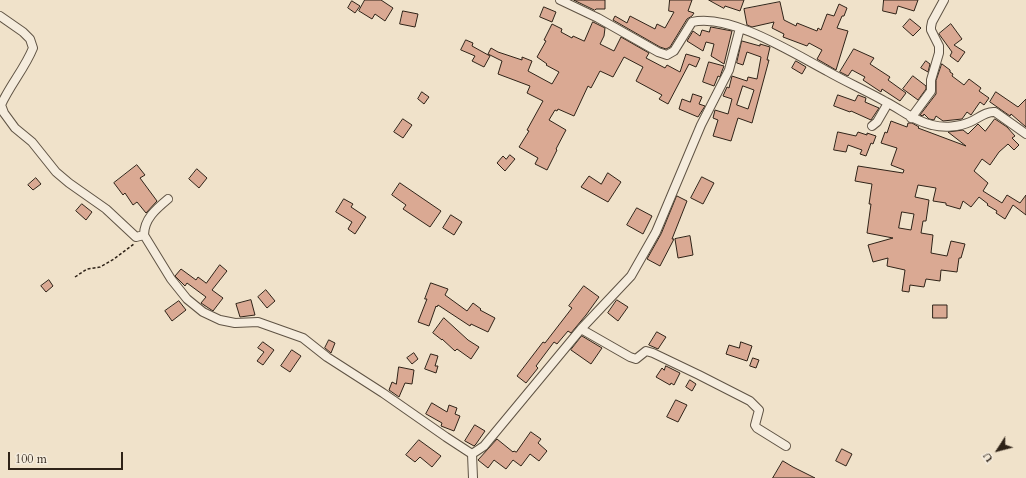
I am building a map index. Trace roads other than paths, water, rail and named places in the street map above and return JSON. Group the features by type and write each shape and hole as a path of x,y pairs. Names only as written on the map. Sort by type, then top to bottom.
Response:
{"street":[{"path":"560,0 598,18 658,52 667,55 674,51 692,22 713,21 740,28 790,51 888,103 911,118 933,126 958,126 970,122 989,111 995,112 1026,134"},
{"path":"911,118 931,91 931,80 939,53 939,46 931,27 932,22 944,0"},
{"path":"0,16 23,32 30,39 34,48 1,105 4,113 15,128 32,142 56,172 106,209 136,237 144,235"},
{"path":"472,454 484,446 581,329 631,276 656,232 701,125 729,70 740,28"},
{"path":"872,126 877,122 888,103"},
{"path":"168,199 149,218 144,227 144,235 170,279 187,299 203,312 220,320 235,322 258,322 303,338 327,357 472,454"},
{"path":"581,329 630,357 636,359 646,351 653,353 684,367 750,401 759,410 755,425 757,428 786,446"},
{"path":"472,454 473,478"}]}
